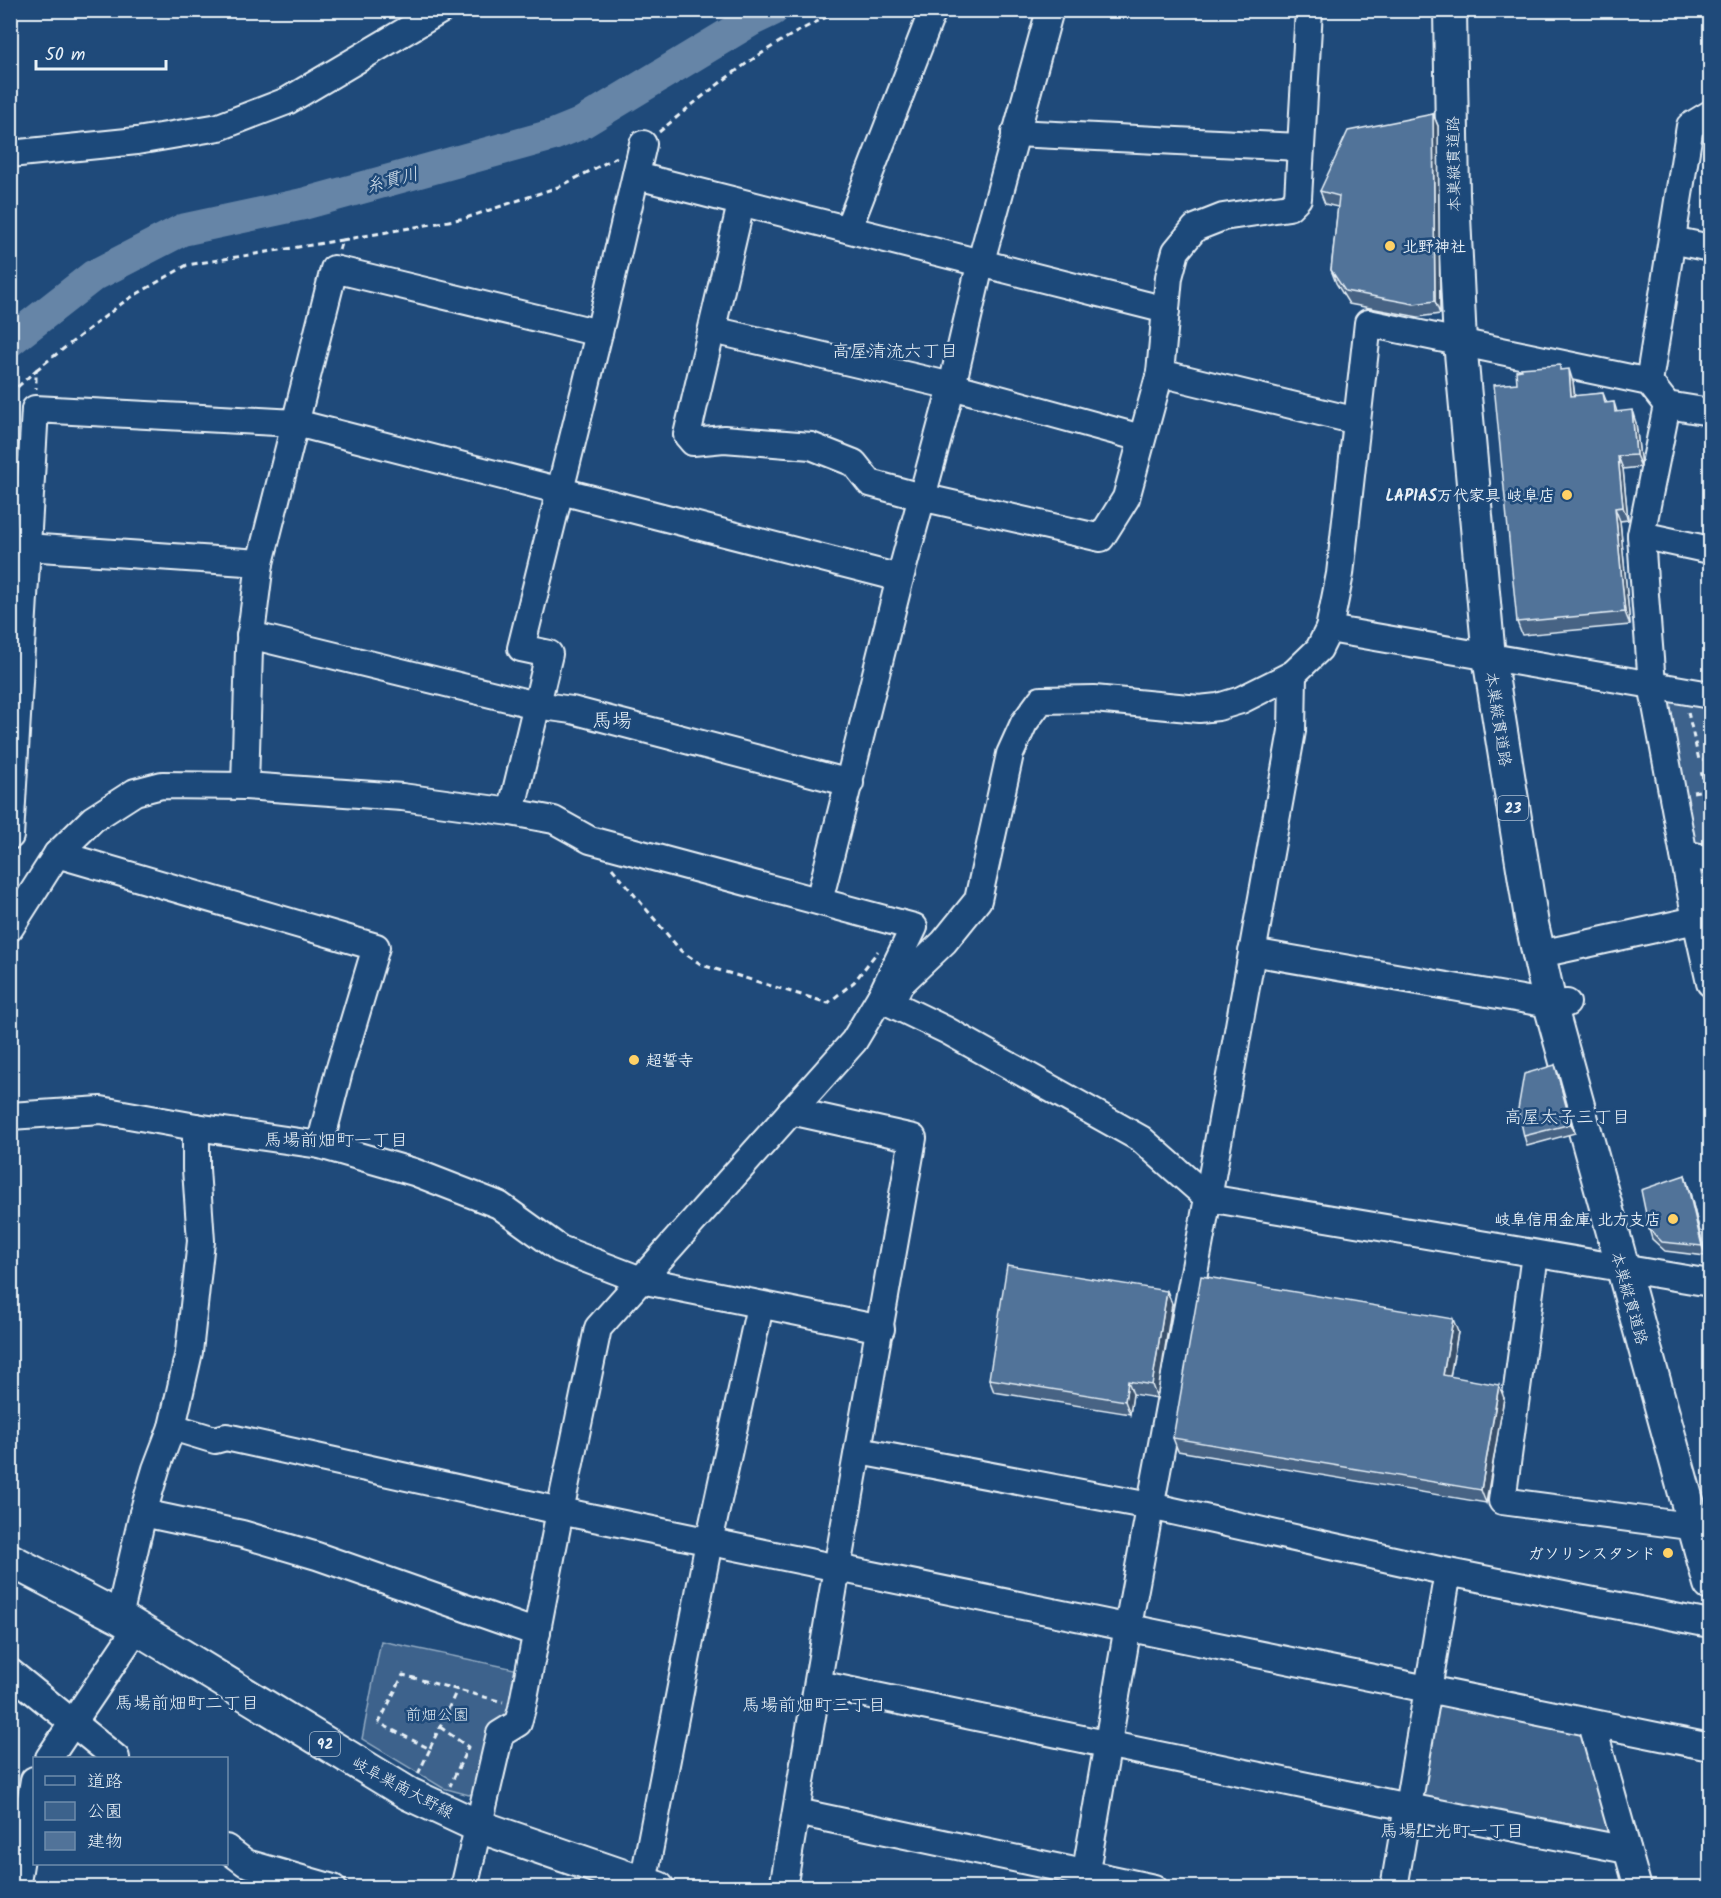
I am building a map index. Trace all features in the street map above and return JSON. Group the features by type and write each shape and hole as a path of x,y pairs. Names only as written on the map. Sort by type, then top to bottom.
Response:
{"main road":[{"name":"本巣縦貫道路","path":"1450,10 1453,195 1497,658 1532,924 1559,1004 1631,1270 1703,1522 1710,1584"},
{"name":"本巣縦貫道路","path":"1468,343 1470,10"},
{"name":"本巣縦貫道路","path":"1497,658 1554,951 1559,1004"},
{"name":"岐阜巣南大野線","path":"10,1560 128,1623 409,1794 478,1826 648,1886"}],"street":[{"path":"10,154 137,141 219,127 287,100 441,10"},
{"path":"848,229 933,10"},
{"path":"819,901 900,578 952,386 981,261 1050,10"},
{"path":"741,204 687,435 693,442 724,439 810,446 854,463 870,483 921,497 1101,538 1126,498 1160,373 1169,276 1176,252 1195,228 1223,217 1289,207 1298,198 1309,10"},
{"path":"1649,382 1690,126 1710,114"},
{"path":"1015,133 1300,147"},
{"path":"511,812 549,654 521,648 600,333 643,144"},
{"path":"637,176 741,204 981,261 1166,310"},
{"path":"1672,240 1710,248"},
{"path":"245,786 250,635 261,563 334,269 600,333"},
{"path":"464,1887 500,1734 518,1723 522,1708 598,1328 854,1041 886,999 944,942 978,900 1010,754 1024,723 1041,700 1094,699 1199,709 1218,706 1241,700 1293,674 1319,649 1329,629 1340,574 1368,323 1649,382 1667,405 1710,412"},
{"path":"713,330 952,386 1142,438"},
{"path":"1160,373 1357,421"},
{"path":"1667,405 1641,535 1652,684 1710,983"},
{"path":"10,836 35,409 296,423 900,578"},
{"path":"1641,535 1710,550"},
{"path":"26,547 261,563"},
{"path":"1329,629 1710,695"},
{"path":"250,635 536,705 572,710 850,783"},
{"path":"1084,1880 1128,1626 1292,731 1293,674"},
{"path":"10,928 57,854 93,819 135,792 162,785 245,786 402,797 554,820 590,840 914,927 886,999"},
{"path":"57,854 376,947 339,1071 320,1145"},
{"path":"1684,854 1710,859"},
{"path":"1554,951 1696,920"},
{"path":"1252,952 1559,1004"},
{"path":"886,999 1141,1139 1208,1198 1710,1283"},
{"path":"10,1116 101,1110 320,1145 414,1172 499,1205 560,1249 641,1281 880,1329"},
{"path":"783,1887 914,1138 791,1111"},
{"path":"50,1757 73,1723 128,1623 143,1514 156,1469 172,1427 189,1352 201,1241 196,1169 196,1127"},
{"path":"1535,1254 1502,1501 1703,1522"},
{"path":"648,1886 710,1542 760,1306"},
{"path":"172,1427 215,1440 226,1437 560,1511 1710,1747"},
{"path":"859,1451 1150,1506 1448,1572 1710,1624"},
{"path":"143,1514 242,1534 316,1556 537,1633"},
{"path":"1394,1887 1448,1572"},
{"path":"10,1672 115,1757"},
{"path":"818,1684 1407,1807 1627,1850"},
{"path":"1592,1724 1638,1887"},
{"path":"16,1887 33,1786"},
{"path":"797,1812 1084,1880 1154,1887"},
{"path":"228,1850 246,1863 333,1887"}],"path":[{"path":"10,394 36,370 125,301 187,265 466,218 561,186 643,144 730,73 821,19 844,10"},
{"path":"334,269 342,240"},
{"path":"35,409 36,370"},
{"path":"1688,712 1699,760 1710,761"},
{"path":"1710,773 1701,771 1710,808"},
{"path":"590,840 681,951 702,966 828,1003 854,982 898,923"},
{"path":"430,1749 379,1723 403,1675 522,1708"},
{"path":"409,1794 457,1690"},
{"path":"440,1727 468,1747 440,1809"}],"green space":[{"path":"1677,699 1710,705 1710,846 1695,843 1667,703"},
{"name":"前畑公園","path":"381,1641 519,1670 511,1715 483,1788 469,1795 443,1788 362,1739"},
{"path":"1433,1700 1585,1731 1614,1838 1417,1800"}],"building":[{"name":"北野神社","path":"1433,114 1435,301 1414,304 1345,291 1331,270 1339,196 1320,191 1348,131"},
{"name":"LAPIAS万代家具 岐阜店","path":"1560,365 1560,370 1569,369 1571,396 1603,393 1605,403 1614,402 1615,412 1632,410 1636,455 1618,456 1623,507 1615,508 1625,612 1517,622 1494,385 1517,383 1516,371 1522,370 1521,368"},
{"path":"1555,1065 1571,1124 1524,1136 1518,1109 1524,1074"},
{"name":"岐阜信用金庫 北方支店","path":"1685,1175 1702,1246 1662,1242 1649,1229 1641,1190"},
{"path":"1007,1265 1167,1291 1152,1385 1128,1381 1125,1401 989,1379"},
{"path":"1201,1276 1453,1319 1443,1375 1499,1385 1481,1490 1173,1438"}],"waterway":[{"name":"糸貫川","path":"10,341 93,276 182,230 303,204 553,135 580,124 752,20 773,10"}],"place":[{"name":"北野神社","path":"1390,246"},
{"name":"LAPIAS万代家具 岐阜店","path":"1567,495"},
{"name":"超誓寺","path":"634,1060"},
{"name":"岐阜信用金庫 北方支店","path":"1673,1219"},
{"name":"ガソリンスタンド","path":"1668,1553"}],"district":[{"name":"高屋清流六丁目","path":"895,351"},
{"name":"馬場","path":"612,720"},
{"name":"高屋太子三丁目","path":"1567,1117"},
{"name":"馬場前畑町一丁目","path":"336,1140"},
{"name":"馬場前畑町二丁目","path":"187,1703"},
{"name":"馬場前畑町三丁目","path":"814,1705"},
{"name":"馬場上光町一丁目","path":"1452,1831"}]}
